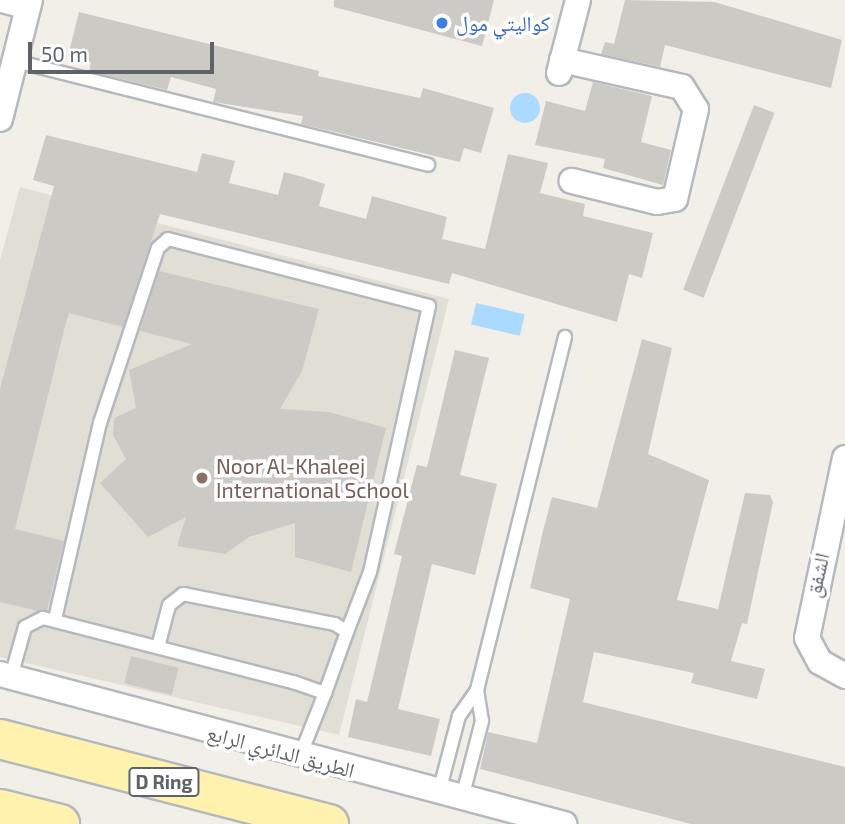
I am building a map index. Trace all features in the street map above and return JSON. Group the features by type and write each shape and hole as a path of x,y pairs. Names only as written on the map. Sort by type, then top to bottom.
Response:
{"main road":[{"name":"D Ring","path":"0,739 329,824"},
{"path":"0,808 60,824"}],"street":[{"path":"0,119 29,4 2,0"},
{"path":"572,181 657,202 675,199 696,109 682,87 560,67 578,0"},
{"name":"الشفق","path":"845,458 807,638 820,662 845,676"},
{"name":"الطريق الدائري الرابع","path":"5,676 300,757 564,824"}],"lane":[{"path":"15,61 428,165"},
{"path":"55,619 100,422 158,248 168,239 429,306 370,572 300,757"},
{"path":"451,795 460,716 477,690 565,337"},
{"path":"158,647 169,605 183,594 335,624 347,632"},
{"path":"5,676 24,627 36,619 55,619 325,693"},
{"path":"451,795 482,721 477,690"}],"shaded area":[{"name":"Noor Al-Khaleej International School","path":"20,187 449,299 339,735 0,657 0,260"}],"water":[{"path":"525,93 536,97 540,108 536,119 525,123 514,119 510,108 514,97"},
{"path":"476,303 525,314 520,336 471,324"}],"building":[{"name":"كواليتي مول","path":"334,0 494,0 482,46 334,7"},
{"path":"625,0 715,2 842,40 831,88 665,45 660,67 601,54 605,42 614,44"},
{"path":"79,12 319,71 318,76 420,98 423,88 494,108 481,153 464,148 460,162 301,124 303,116 213,102 216,89 171,77 167,90 89,71 91,62 68,56"},
{"path":"593,82 652,96 641,142 671,150 663,185 603,168 605,159 535,145 546,101 585,111"},
{"path":"754,105 775,113 704,298 683,290"},
{"path":"46,135 197,172 202,153 235,161 229,183 278,195 284,172 325,184 319,206 366,219 372,196 447,217 442,239 485,249 508,154 548,163 540,193 585,204 583,216 653,233 642,278 629,274 617,322 452,273 449,284 160,214 123,327 69,313 65,326 15,529 64,541 47,610 38,611 0,602 0,389 54,186 33,180"},
{"path":"159,271 319,309 302,371 280,409 329,412 386,428 351,572 295,557 295,523 249,537 225,554 177,546 186,517 148,537 100,483 126,459 113,435 114,418 136,408 129,370 192,344 140,331"},
{"path":"642,339 672,348 648,454 709,480 677,600 718,609 745,493 770,495 773,502 747,624 742,623 731,661 765,669 757,699 691,683 694,673 594,652 583,702 845,767 845,824 691,824 480,769 488,732 537,743 570,599 530,588 543,531 552,497 597,508"},
{"path":"455,350 489,358 460,475 497,484 475,575 432,564 398,709 440,719 431,756 348,737 356,699 367,702 402,556 394,554 417,465 427,467"},
{"path":"131,656 179,668 172,695 124,683"}],"place":[{"name":"كواليتي مول","path":"442,23"},
{"name":"Noor Al-Khaleej International School","path":"202,478"}]}
